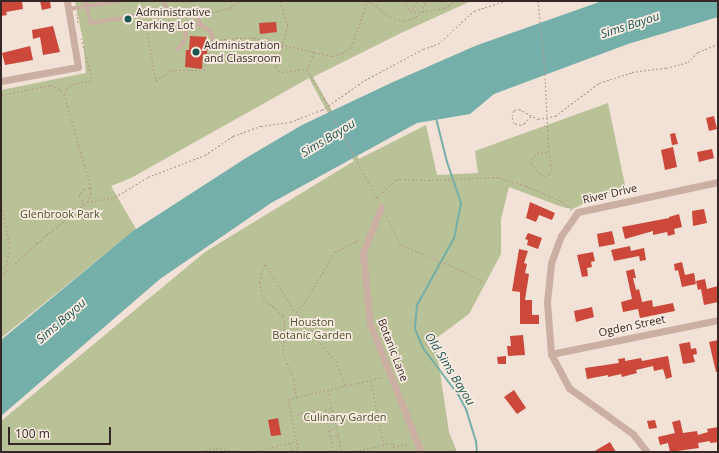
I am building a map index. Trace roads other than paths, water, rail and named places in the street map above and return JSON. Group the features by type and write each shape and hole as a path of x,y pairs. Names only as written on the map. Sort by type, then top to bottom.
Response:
{"street":[{"path":"1,81 78,67 67,1"},
{"name":"River Drive","path":"647,452 633,434 569,388 551,354 547,302 551,263 562,236 578,212 718,182"},
{"name":"Botanic Lane","path":"381,207 363,253 370,324 420,452"},
{"name":"Ogden Street","path":"551,354 718,320"}],"lane":[{"path":"86,1 91,23 167,11 173,14 192,13 199,17 200,24 211,32 214,38"},
{"path":"68,9 119,1"},
{"path":"165,1 167,11"},
{"path":"178,49 185,40 186,27 200,24"}],"water":[{"name":"Sims Bayou","path":"602,1 718,1 718,17 628,44 494,94 470,114 417,123 271,203 160,279 1,416 1,340 133,231 246,158 302,125 393,82 475,46"}],"waterway":[{"name":"Old Sims Bayou","path":"436,118 447,162 461,203 454,238 417,305 415,329 423,348 459,396 466,409 476,441 477,452"}],"place":[{"name":"Administrative Parking Lot","path":"128,19"},
{"name":"Administration and Classroom","path":"196,52"}],"park label":[{"name":"Glenbrook Park","path":"60,214"},
{"name":"Houston Botanic Garden","path":"312,329"},
{"name":"Culinary Garden","path":"345,417"}]}
